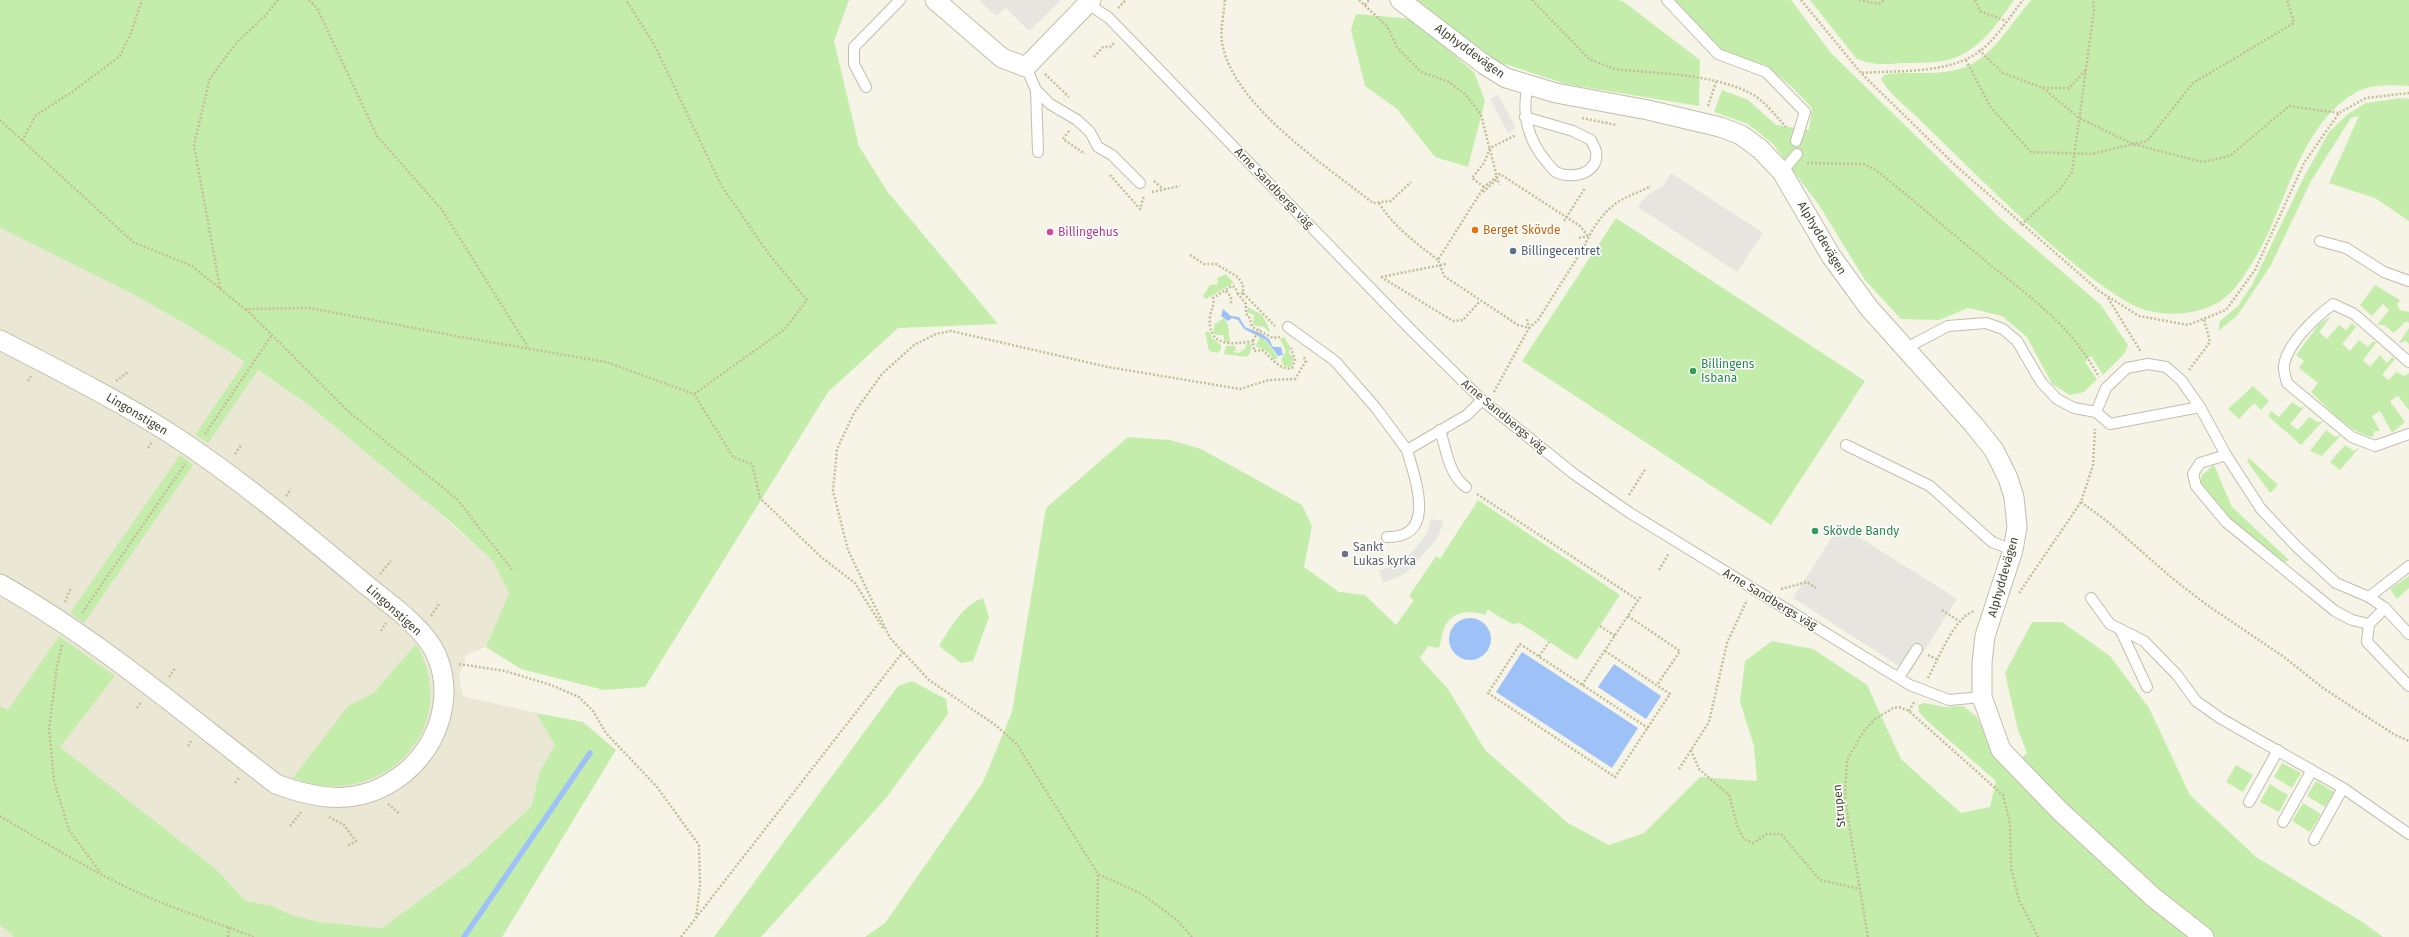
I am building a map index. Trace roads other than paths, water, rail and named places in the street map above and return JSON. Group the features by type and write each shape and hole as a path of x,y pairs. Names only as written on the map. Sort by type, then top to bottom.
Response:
{"street":[{"path":"935,0 1002,58 1026,67 1089,2"},
{"name":"Alphyddevägen","path":"1400,0 1485,65 1506,78 1528,86 1720,127 1741,136 1760,149 1782,172 1831,256 1869,308 1906,348 1994,450 2008,478 2014,497 2017,527 2013,550 1985,636 1982,663 1982,697 2001,750 2060,811 2147,892 2204,937"},
{"name":"Lingonstigen","path":"0,340 107,396 194,450 284,516 408,620 428,640 440,665 445,695 436,731 415,764 382,787 349,797 333,798 316,797 294,791 276,784 142,680 72,629 0,584"}],"lane":[{"path":"866,87 854,64 854,47 900,0"},
{"path":"1667,0 1718,54 1766,72 1794,99 1805,112 1796,141"},
{"name":"Arne Sandbergs väg","path":"1089,2 1109,18 1124,33 1412,332 1482,400 1574,474 1630,513 1921,690 1949,700 1982,697"},
{"path":"1026,67 1036,90 1038,152"},
{"path":"1525,116 1573,131 1591,140 1596,152 1593,164 1585,173 1575,177 1555,172 1535,148 1525,116 1528,86"},
{"path":"1036,90 1054,107 1077,120 1090,132 1098,147 1112,155 1140,183"},
{"path":"1782,172 1797,154"},
{"path":"2320,241 2346,248 2384,272 2409,281"},
{"path":"2409,362 2354,314 2333,304 2311,320 2295,342 2284,365 2287,383 2352,437 2375,446 2409,434"},
{"path":"1906,348 1948,326 1986,324 2003,330 2017,340 2041,382 2057,399 2074,408 2096,412 2110,424 2200,407"},
{"path":"1287,332 1334,361 1376,408 1407,450 1419,501 1420,513 1417,522 1410,531 1397,538 1387,537"},
{"path":"2096,412 2106,388 2127,368 2148,364 2166,367 2181,380 2200,407 2226,455 2261,509 2297,547 2336,583 2369,596 2385,608 2409,634"},
{"path":"1407,450 1467,415 1482,400"},
{"path":"1440,430 1458,482 1466,487"},
{"path":"1846,445 1930,486 1992,542 2013,550"},
{"path":"2226,455 2200,463 2193,474 2196,486 2211,507 2240,535 2336,611 2352,620 2369,624"},
{"path":"2369,596 2409,566"},
{"path":"2091,598 2110,624 2144,641 2176,675 2196,701 2220,718 2343,788 2409,834"},
{"path":"2385,608 2369,624 2367,642 2409,686"},
{"path":"2120,629 2147,687"},
{"path":"1899,677 1917,649"},
{"path":"2249,802 2278,750"},
{"path":"2283,822 2312,770"},
{"path":"2314,840 2343,788"}],"water":[{"path":"1223,309 1231,316 1239,317 1245,327 1262,334 1269,339 1273,347 1281,347 1283,355 1278,356 1266,340 1244,329 1238,320 1232,318 1228,321 1221,316"},
{"path":"1470,618 1485,624 1491,639 1485,654 1470,660 1455,654 1449,639 1455,624"},
{"path":"1522,652 1638,728 1612,768 1496,692"},
{"path":"1614,664 1661,696 1646,719 1598,687"}],"waterway":[{"path":"464,937 590,753"}],"place":[{"name":"Berget Skövde","path":"1475,230"},
{"name":"Billingehus","path":"1050,232"},
{"name":"Billingecentret","path":"1513,251"},
{"name":"Billingens Isbana","path":"1693,371"},
{"name":"Skövde Bandy","path":"1815,531"},
{"name":"Sankt Lukas kyrka","path":"1345,554"}]}
